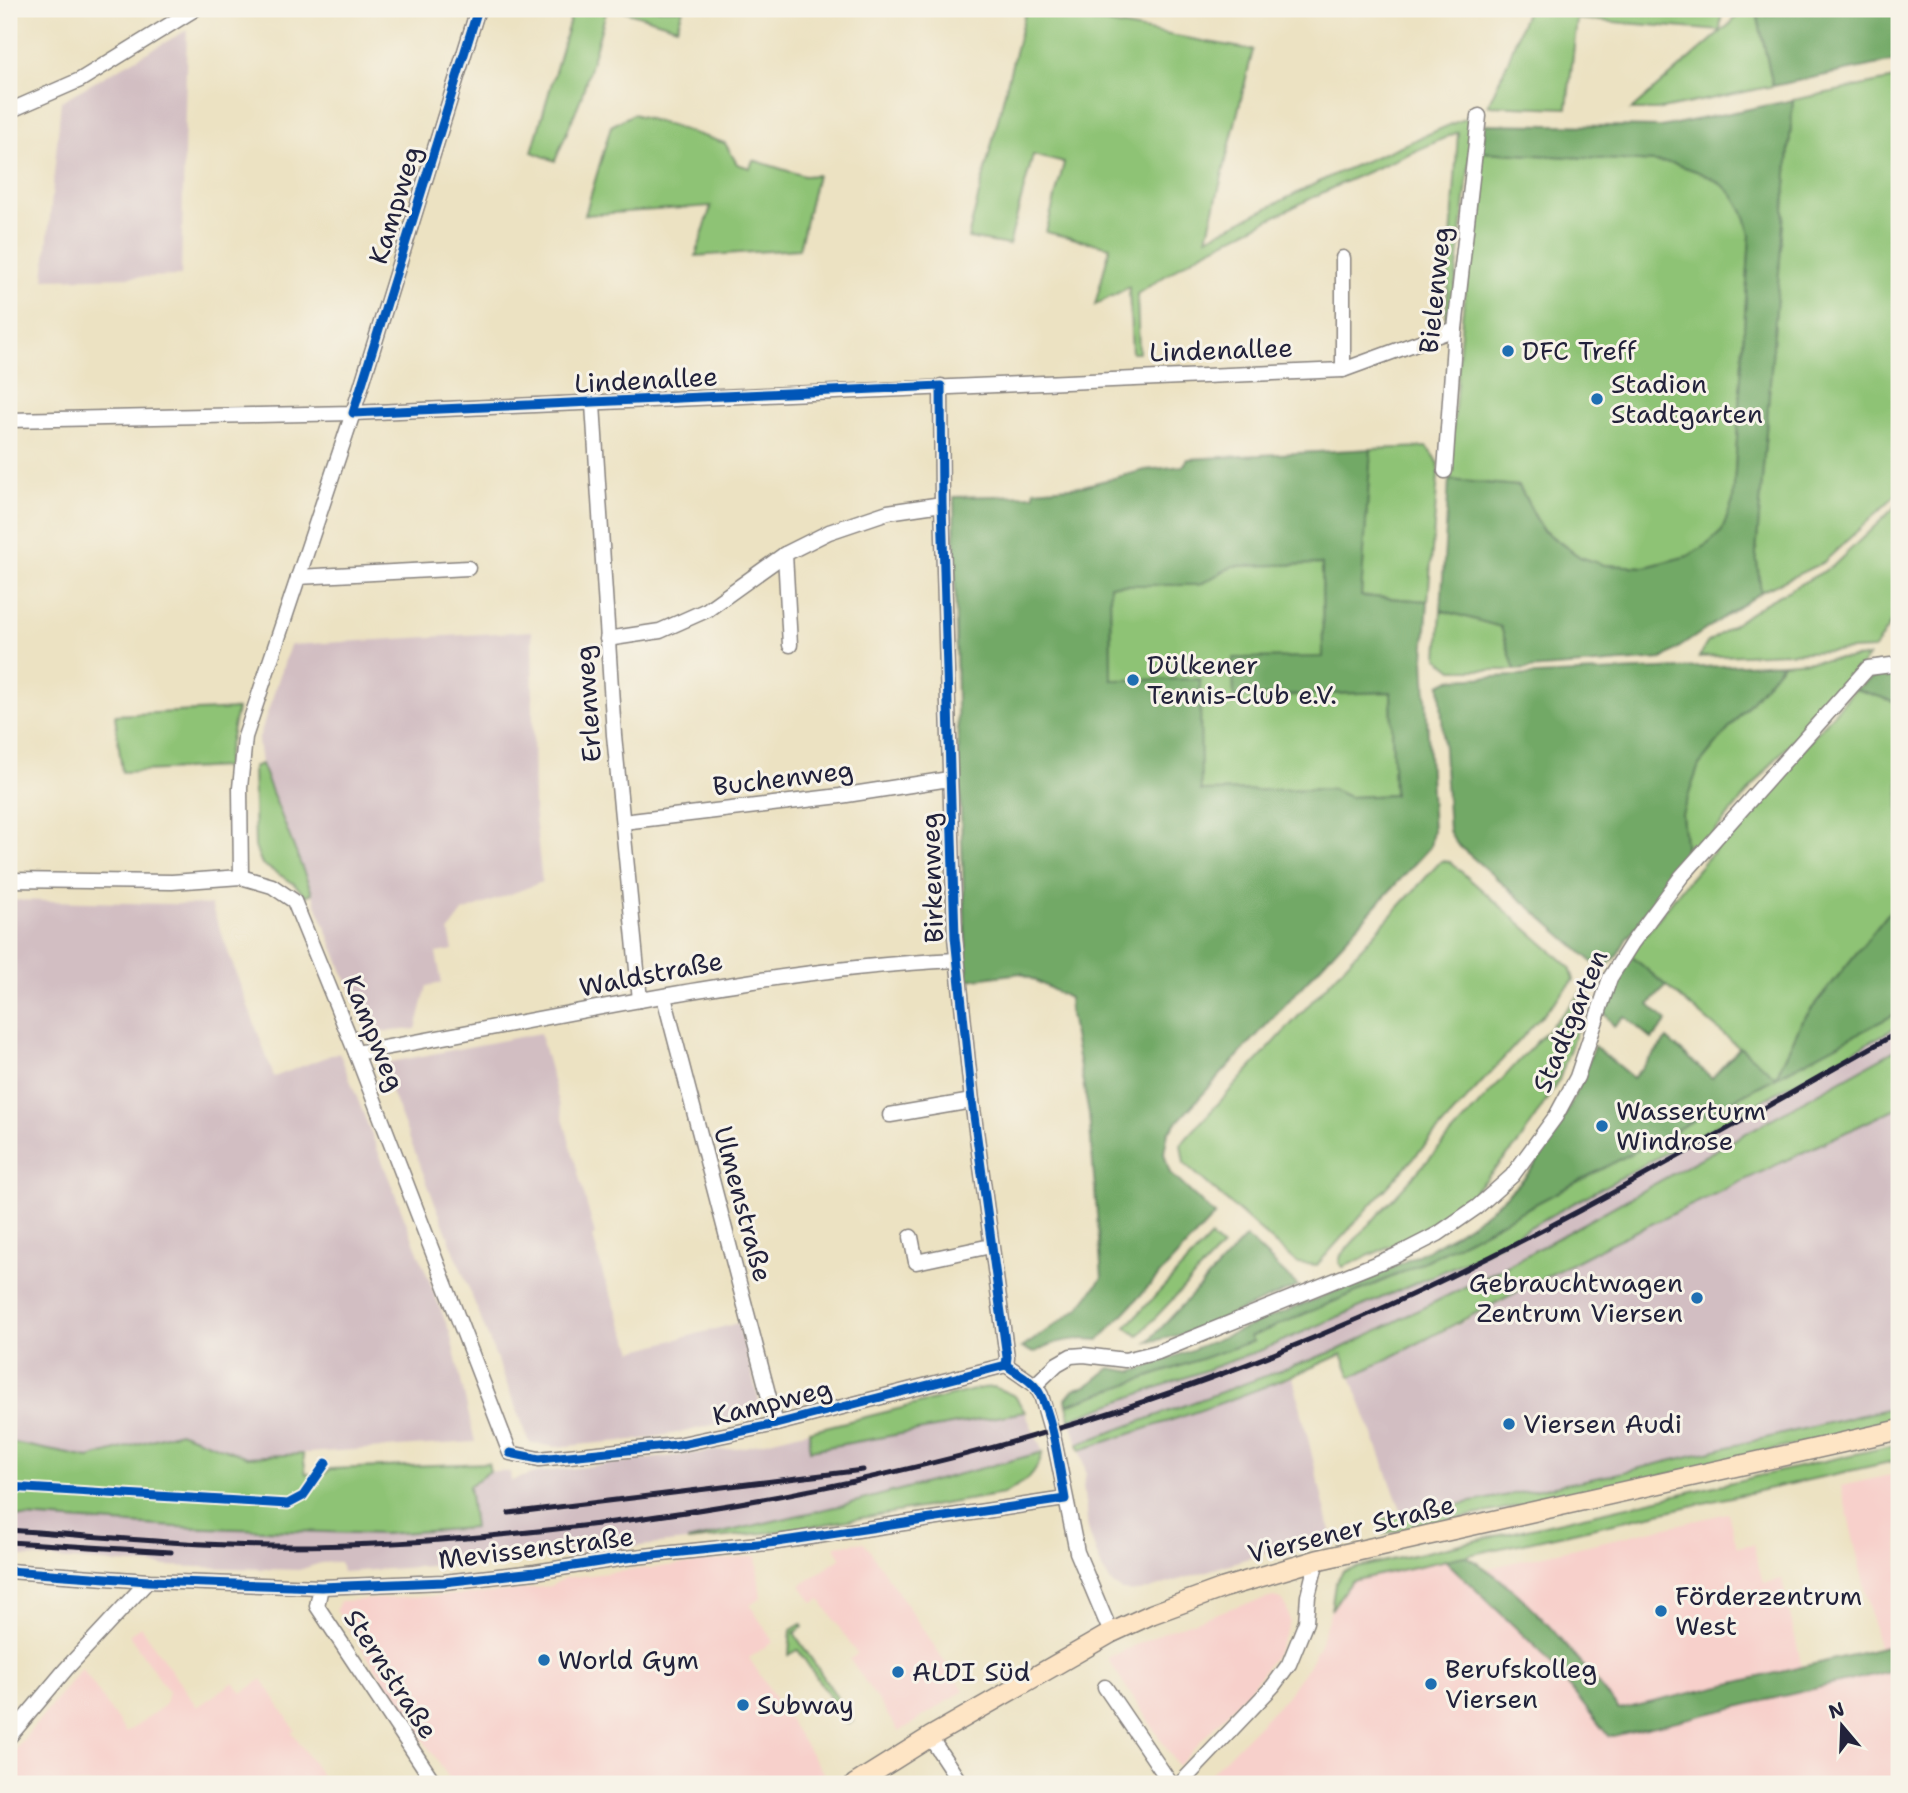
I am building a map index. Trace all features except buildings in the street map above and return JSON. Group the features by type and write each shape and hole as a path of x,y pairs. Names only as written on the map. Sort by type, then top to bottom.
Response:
{"main road":[{"name":"Viersener Straße","path":"856,1784 930,1737 1111,1633 1152,1614 1223,1588 1317,1560 1899,1430"}],"street":[{"path":"9,111 80,80 195,9"},
{"name":"Kampweg","path":"478,9 353,413 245,737 240,788 241,877 272,886 294,901 356,1053 510,1453 539,1460 677,1446 776,1424 1006,1365"},
{"name":"Bielenweg","path":"1445,471 1455,329 1479,116"},
{"path":"1343,258 1343,370"},
{"name":"Lindenallee","path":"9,420 353,413 1343,370 1455,329"},
{"name":"Birkenweg","path":"941,386 942,504 957,960 1006,1365"},
{"name":"Erlenweg","path":"593,404 614,735 640,1000"},
{"path":"607,639 660,631 707,610 785,554 829,532 888,512 942,504"},
{"path":"785,554 790,645"},
{"path":"298,577 468,568"},
{"name":"Stadtgarten","path":"1035,1385 1057,1364 1071,1356 1125,1360 1158,1352 1196,1337 1395,1256 1437,1234 1477,1207 1512,1176 1556,1116 1577,1077 1611,978 1632,943 1681,877 1868,668 1899,664"},
{"name":"Buchenweg","path":"623,822 840,796 950,779"},
{"path":"9,880 172,882 241,877"},
{"name":"Waldstraße","path":"356,1053 732,984 876,965 957,960"},
{"name":"Ulmenstraße","path":"664,996 776,1424"},
{"path":"890,1115 972,1101"},
{"path":"911,1237 916,1262 991,1246"},
{"path":"1006,1365 1035,1385 1041,1395 1077,1552 1111,1633"},
{"name":"Mevissenstraße","path":"9,1572 148,1581 321,1587 444,1582 625,1558 777,1542 1065,1499"},
{"path":"1180,1784 1273,1686 1289,1664 1306,1622 1308,1596 1317,1560"},
{"path":"9,1737 66,1669 148,1581"},
{"name":"Sternstraße","path":"321,1587 317,1606 435,1784"},
{"path":"1105,1687 1171,1784"},
{"path":"930,1737 961,1784"}],"shaded area":[{"path":"187,30 181,276 44,279 61,101"},
{"path":"532,631 534,809 542,882 463,912 449,931 453,950 436,953 442,983 427,986 416,1029 367,1033 261,764 258,741 290,645"},
{"path":"9,900 211,905 274,1077 339,1052 450,1333 475,1442 247,1457 179,1432 89,1458 9,1442"},
{"path":"1899,1026 1899,1048 1505,1267 1340,1349 1078,1444 1070,1419 1264,1349 1471,1259"},
{"path":"540,1033 595,1235 593,1237 604,1278 633,1351 738,1323 760,1404 754,1415 644,1439 555,1447 530,1443 380,1064"},
{"path":"1899,1107 1899,1406 1611,1475 1403,1515 1351,1377 1459,1324 1609,1244"},
{"path":"1293,1377 1334,1546 1324,1539 1274,1550 1140,1592 1122,1591 1113,1585 1102,1569 1088,1530 1083,1486 1086,1473 1080,1450"},
{"path":"1025,1412 1043,1452 843,1505 687,1541 549,1556 524,1550 520,1551 522,1560 342,1572 340,1562 321,1563 299,1570 165,1566 9,1556 9,1516 176,1527 383,1534 474,1528 469,1486 490,1471 510,1472 511,1481 535,1473 745,1447 809,1431 810,1450"},
{"path":"1899,1473 1899,1644 1879,1649 1841,1486"},
{"name":"Förderzentrum West","path":"1728,1513 1737,1547 1753,1544 1763,1583 1782,1579 1802,1667 1619,1710 1561,1638 1488,1568"},
{"path":"864,1542 964,1690 899,1732 850,1659 857,1654 820,1599 813,1603 801,1585 841,1558 835,1546"},
{"path":"756,1556 761,1598 750,1605 773,1642 749,1658 829,1782 825,1784 453,1784 336,1610 340,1601 491,1593 551,1586 564,1578"},
{"name":"Berufskolleg Viersen","path":"1445,1560 1541,1652 1610,1737 1899,1669 1899,1784 1200,1784 1284,1699 1307,1668 1319,1646 1331,1610 1350,1581"},
{"path":"1274,1597 1282,1600 1286,1606 1290,1622 1277,1652 1253,1685 1178,1766 1107,1658 1164,1632 1240,1605"},
{"path":"140,1626 197,1707 234,1682 242,1693 262,1679 295,1730 292,1732 327,1784 9,1784 9,1757 82,1668 126,1733 165,1705 168,1691 129,1635"}],"green space":[{"path":"573,9 607,9 581,98 555,161 532,152"},
{"path":"618,9 683,9 677,27"},
{"path":"1026,9 1253,50 1207,238 1333,175 1475,114 1452,312 1446,318 1458,132 1338,185 1201,253 1137,294 1139,353 1132,353 1129,287 1095,305 1110,247 1046,232 1064,163 1033,155 1009,245 968,238"},
{"path":"1527,9 1722,9 1720,31 1577,19 1567,108 1488,105"},
{"path":"1743,9 1756,9 1773,86 1657,110 1631,110 1731,23"},
{"path":"1756,9 1899,9 1899,60 1773,86"},
{"path":"1899,78 1899,492 1824,562 1761,592 1756,554 1793,100"},
{"path":"1793,100 1756,554 1761,592 1662,659 1515,670 1501,627 1441,610 1449,480 1519,486 1542,530 1580,557 1604,565 1645,567 1688,556 1709,543 1722,531 1733,501 1750,235 1746,219 1733,195 1724,186 1701,173 1672,163 1482,152 1485,124 1661,127"},
{"path":"633,114 725,143 737,164 750,168 753,160 804,176 817,175 799,249 696,256 711,206 585,215 611,126"},
{"name":"Stadion Stadtgarten","path":"1482,152 1672,163 1713,179 1733,195 1740,206 1750,235 1733,501 1722,531 1688,556 1645,567 1604,565 1580,557 1542,529 1519,486 1449,480 1462,318"},
{"path":"1427,447 1439,464 1428,601 1361,596 1371,449"},
{"path":"1371,449 1361,596 1428,601 1424,658 1433,831 1430,847 1168,1132 1164,1153 1170,1173 1215,1215 1099,1340 1065,1341 1034,1353 1022,1348 1079,1308 1102,1278 1089,1114 1069,998 1021,973 967,980 957,708 954,497 1034,495 1034,490 1083,486 1145,470 1183,466 1188,459","holes":["1322,564 1323,657 1233,658 1234,697 1391,692 1394,795 1349,797 1332,789 1201,791 1200,679 1111,680 1110,585 1199,585 1233,566"]},
{"path":"1899,503 1899,610 1874,649 1699,657 1707,643 1765,603 1832,567"},
{"name":"Dülkener Tennis-Club e.V.","path":"1322,564 1323,658 1233,658 1234,697 1391,692 1394,795 1349,797 1332,789 1201,791 1111,680 1110,585 1199,585 1233,566"},
{"path":"1441,610 1501,627 1515,670 1453,670 1438,658"},
{"path":"1868,657 1849,682 1780,754 1692,859 1686,853 1682,814 1699,765 1783,663"},
{"path":"1783,663 1699,765 1682,814 1686,853 1692,859 1607,965 1600,967 1595,964 1457,844 1449,831 1440,685 1452,679"},
{"path":"1899,669 1899,703 1855,689 1885,670"},
{"path":"1855,689 1899,703 1899,900 1802,1021 1776,1076 1899,1012 1899,1026 1471,1259 1264,1349 1070,1419 1067,1405 1253,1341 1249,1337 1399,1274 1775,1078 1630,955 1685,884"},
{"path":"237,709 226,767 122,772 115,715"},
{"path":"261,764 312,893 306,896 293,883 262,864 255,847 253,767"},
{"path":"1441,861 1450,862 1570,967 1574,980 1317,1265 1297,1263 1184,1163 1181,1144"},
{"path":"1899,900 1899,1012 1776,1077 1802,1021"},
{"path":"1630,955 1666,986 1649,1005 1667,1021 1652,1039 1624,1016 1614,1026 1604,1013 1615,979"},
{"path":"1585,989 1590,991 1559,1080 1519,1143 1469,1197 1450,1211 1411,1237 1343,1267 1339,1263 1341,1255"},
{"path":"1667,1039 1712,1078 1740,1047 1776,1077 1399,1274 1250,1337 1253,1341 1067,1405 1066,1399 1074,1389 1087,1386 1110,1368 1133,1372 1191,1350 1382,1272 1444,1241 1473,1222 1500,1201 1536,1164 1565,1115 1594,1046 1633,1078"},
{"path":"1899,1048 1899,1107 1609,1244 1380,1363 1351,1377 1342,1354 1245,1394 1080,1450 1078,1444 1340,1349 1505,1267"},
{"path":"1211,1237 1222,1247 1138,1336 1126,1327"},
{"path":"1246,1237 1298,1286 1188,1333 1148,1342"},
{"path":"994,1387 1015,1396 1025,1412 810,1450 809,1431"},
{"path":"1899,1406 1899,1421 1626,1484 1382,1534 1379,1520 1611,1475"},
{"path":"179,1432 247,1457 303,1454 306,1474 325,1474 330,1469 488,1463 490,1471 469,1486 474,1528 383,1534 176,1527 9,1516 9,1442 89,1458"},
{"path":"1899,1444 1899,1460 1351,1581 1331,1610 1335,1584 1343,1571"},
{"path":"1043,1452 1028,1478 1003,1494 784,1531 687,1541 843,1505"},
{"path":"1465,1556 1488,1570 1530,1605 1619,1710 1899,1644 1899,1669 1609,1737 1541,1652 1445,1560"},
{"path":"801,1624 803,1627 794,1633 853,1721 848,1724 798,1650 789,1655 791,1630"}],"railway":[{"path":"9,1530 269,1546 351,1545 475,1537 696,1510 890,1473 986,1449 1082,1421 1269,1356 1429,1287 1633,1182 1899,1032"},
{"path":"509,1513 863,1470"},
{"path":"9,1542 171,1552"}],"cycle path":[{"path":"478,9 353,413 941,386 955,937 972,1101 1006,1365"},
{"path":"9,1571 148,1581 321,1587 444,1582 625,1558 777,1542 1065,1499 1055,1441 1042,1398 1030,1381 1006,1365 776,1424 677,1445 539,1459 510,1453"},
{"path":"9,1487 288,1504 303,1496 326,1463"}],"place":[{"name":"DFC Treff","path":"1508,351"},
{"name":"Stadion Stadtgarten","path":"1597,399"},
{"name":"Dülkener Tennis-Club e.V.","path":"1133,680"},
{"name":"Wasserturm Windrose","path":"1602,1126"},
{"name":"Gebrauchtwagen Zentrum Viersen","path":"1697,1298"},
{"name":"Viersen Audi","path":"1509,1424"},
{"name":"Förderzentrum West","path":"1661,1611"},
{"name":"World Gym","path":"544,1660"},
{"name":"ALDI Süd","path":"898,1672"},
{"name":"Berufskolleg Viersen","path":"1431,1684"},
{"name":"Subway","path":"743,1705"}]}
